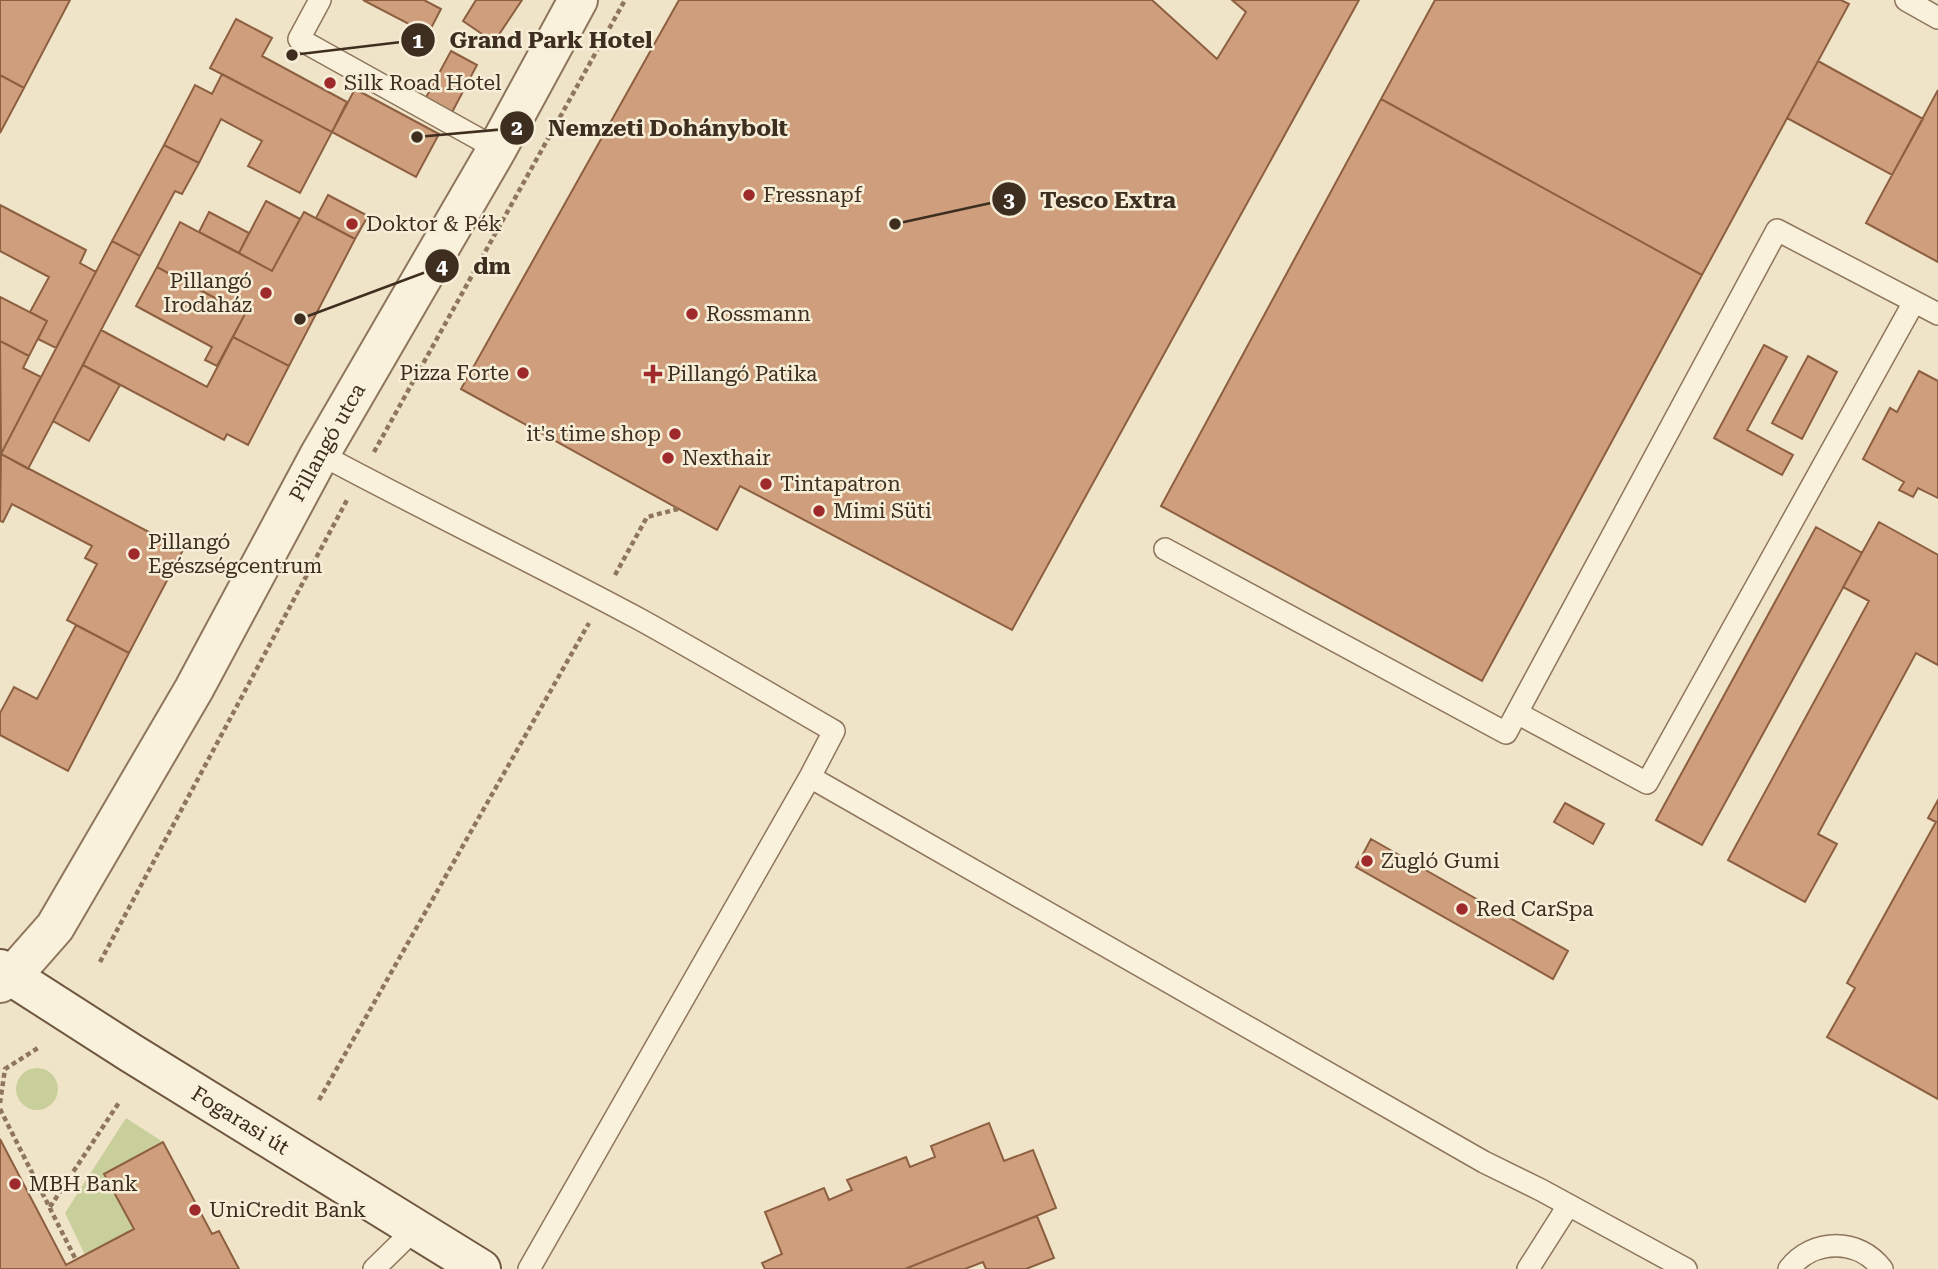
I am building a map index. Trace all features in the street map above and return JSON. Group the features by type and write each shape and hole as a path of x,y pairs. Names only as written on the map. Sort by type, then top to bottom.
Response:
{"street":[{"name":"Pillangó utca","path":"4,976 55,927 194,688 320,454 497,149 578,0"},
{"name":"Fogarasi út","path":"4,976 481,1269"}],"lane":[{"path":"320,0 299,39 497,149"},
{"path":"1909,1 1938,18"},
{"path":"1165,548 1506,733 1777,230 1938,314"},
{"path":"1517,713 1647,783 1914,302"},
{"path":"320,454 602,600 834,731 529,1269"},
{"path":"810,777 1472,1156 1686,1269"},
{"path":"1528,1269 1568,1206"},
{"path":"374,1269 416,1228"},
{"path":"1789,1269 1808,1252 1824,1246 1843,1245 1861,1250 1877,1261 1882,1269"}],"path":[{"path":"319,1100 602,600 646,517 678,509"},
{"path":"0,1103 5,1069 38,1048"},
{"path":"50,1208 120,1101"},
{"path":"0,1109 76,1259"}],"green space":[{"path":"37,1068 52,1074 58,1089 52,1104 37,1110 22,1104 16,1089 22,1074"},
{"path":"126,1118 163,1142 104,1174 134,1229 85,1255 65,1213"}],"building":[{"path":"0,0 70,0 24,88 0,75"},
{"path":"363,0 424,0 441,9 428,34"},
{"path":"476,0 522,0 494,42 463,21"},
{"path":"679,0 1152,0 1217,59 1246,12 1232,0 1359,0 1012,630 740,486 717,530 461,389"},
{"path":"1435,0 1841,0 1849,4 1702,275 1381,99"},
{"path":"236,19 272,38 262,56 347,102 332,132 210,68"},
{"path":"451,51 477,65 450,116 424,101"},
{"path":"1818,61 1923,119 1892,175 1787,118"},
{"path":"222,74 332,132 300,193 248,166 262,141 221,119 199,163 164,145 195,85 212,94"},
{"path":"0,75 24,88 0,133"},
{"path":"355,89 439,134 416,177 332,132"},
{"path":"1938,90 1938,262 1866,223"},
{"path":"1381,99 1702,275 1482,681 1161,506"},
{"path":"164,145 199,163 182,194 175,191 140,256 112,241"},
{"path":"328,195 368,216 355,239 316,218"},
{"path":"266,201 300,219 272,271 239,253"},
{"path":"0,205 86,250 80,263 96,272 56,348 38,339 47,321 30,312 49,277 0,251"},
{"path":"209,212 249,233 239,253 199,232"},
{"name":"Pillangó Irodaház","path":"304,212 355,239 289,366 233,337 245,314 157,267 180,222 272,271"},
{"path":"112,241 140,256 28,469 1,454"},
{"path":"157,267 245,314 217,366 205,360 212,347 136,306"},
{"path":"0,297 47,321 29,356 0,341"},
{"path":"101,330 207,387 233,337 289,366 248,445 227,434 224,440 83,365"},
{"path":"0,341 29,356 23,368 41,377 1,454"},
{"path":"1764,345 1787,357 1747,430 1793,455 1782,475 1714,438"},
{"path":"1808,356 1837,372 1802,439 1772,423"},
{"path":"83,365 120,385 89,441 53,421"},
{"path":"1919,371 1938,381 1938,498 1918,488 1913,497 1899,490 1904,482 1863,459 1890,408 1897,412"},
{"name":"Pillangó Egészségcentrum","path":"1,454 183,550 129,653 67,620 97,564 85,558 92,546 12,504 3,522 0,521"},
{"path":"1879,522 1938,555 1938,665 1916,653 1818,834 1837,844 1805,902 1728,860 1869,601 1843,587"},
{"path":"1816,527 1862,553 1702,845 1656,820"},
{"path":"76,625 129,653 68,771 0,735 0,713 14,687 37,699"},
{"path":"1938,800 1938,1099 1827,1037 1855,988 1847,983 1936,822 1928,818"},
{"path":"1565,803 1604,824 1593,844 1554,822"},
{"name":"Red CarSpa","path":"1371,839 1568,951 1553,979 1356,867"},
{"path":"989,1123 1004,1161 1033,1150 1056,1208 905,1269 765,1269 762,1263 782,1254 765,1212 824,1188 829,1200 852,1190 847,1180 906,1157 910,1167 935,1157 931,1146"},
{"path":"0,1139 66,1265 134,1229 104,1174 163,1142 212,1234 219,1231 239,1269 0,1269"},
{"path":"1037,1216 1054,1258 1026,1269 986,1269 983,1262 965,1269 905,1269"}],"place":[{"name":"Grand Park Hotel","path":"292,55"},
{"name":"Silk Road Hotel","path":"330,83"},
{"name":"Nemzeti Dohánybolt","path":"417,137"},
{"name":"Fressnapf","path":"749,195"},
{"name":"Doktor & Pék","path":"352,224"},
{"name":"Tesco Extra","path":"895,224"},
{"name":"Pillangó Irodaház","path":"266,293"},
{"name":"Rossmann","path":"692,314"},
{"name":"dm","path":"300,319"},
{"name":"Pizza Forte","path":"523,373"},
{"name":"Pillangó Patika","path":"653,374"},
{"name":"it's time shop","path":"675,434"},
{"name":"Nexthair","path":"668,458"},
{"name":"Tintapatron","path":"766,484"},
{"name":"Mimi Süti","path":"819,511"},
{"name":"Pillangó Egészségcentrum","path":"134,554"},
{"name":"Zugló Gumi","path":"1367,861"},
{"name":"Red CarSpa","path":"1462,909"},
{"name":"MBH Bank","path":"15,1184"},
{"name":"UniCredit Bank","path":"195,1210"}]}
